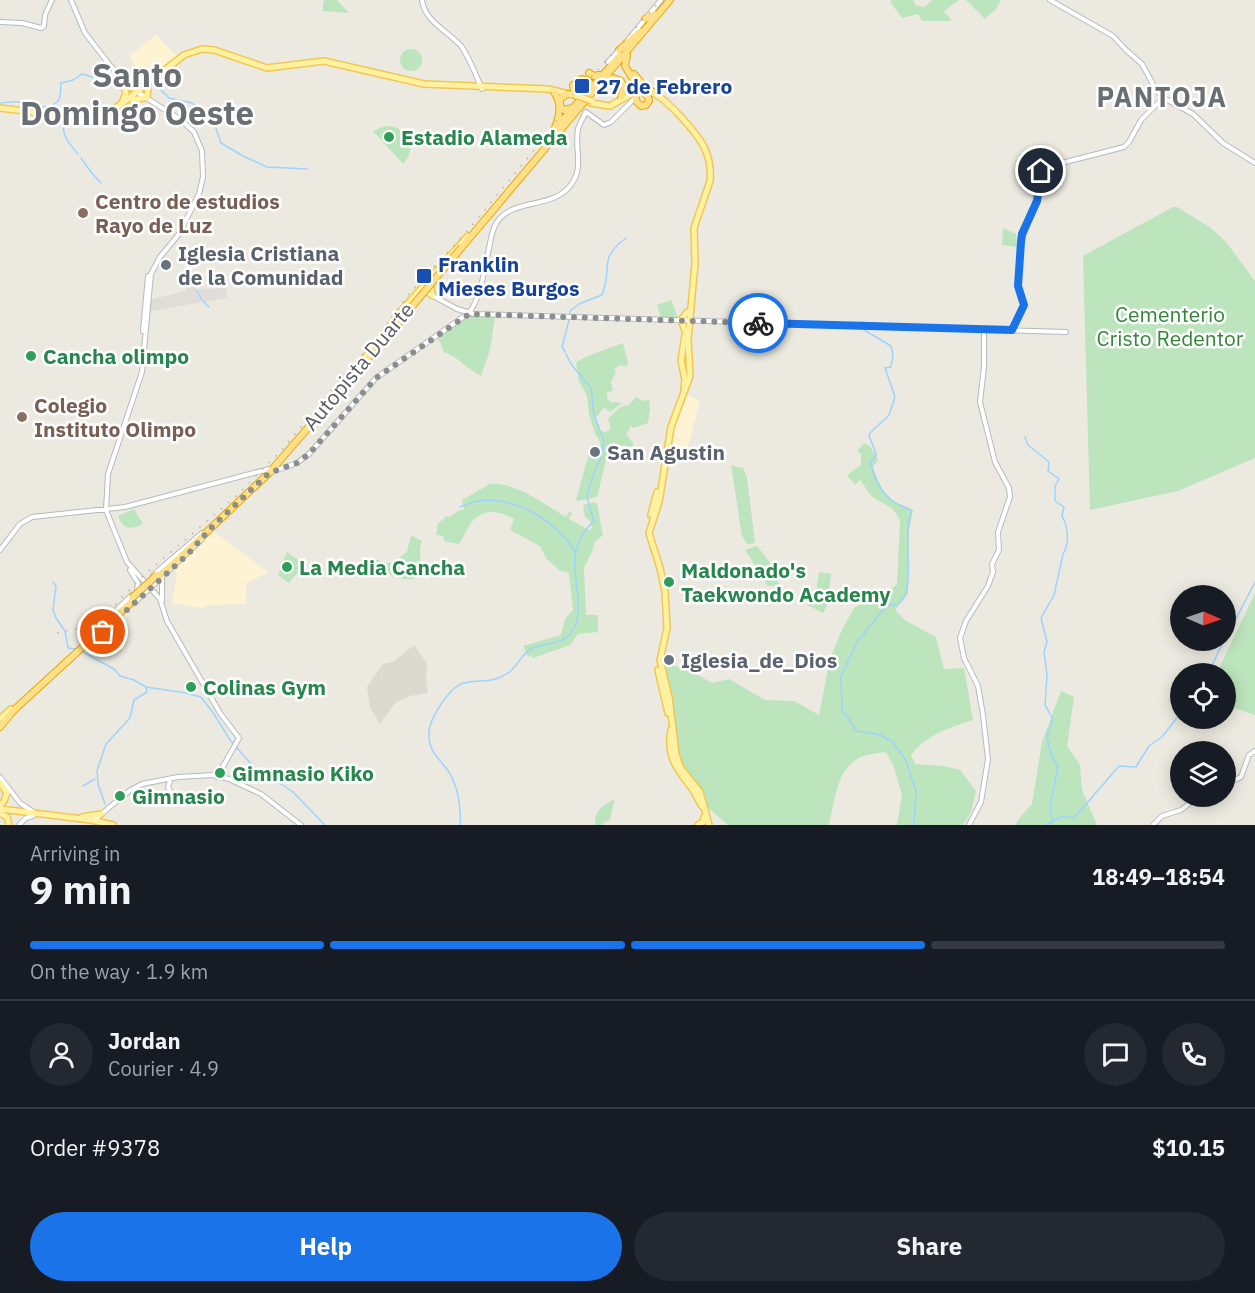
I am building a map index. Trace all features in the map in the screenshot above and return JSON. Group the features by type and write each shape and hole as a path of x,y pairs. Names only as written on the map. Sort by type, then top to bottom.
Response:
{"highway":[{"name":"Autopista Duarte","path":"470,236 492,203 549,140 620,52 669,0"},
{"name":"Autopista Duarte","path":"0,721 159,577 269,471 596,90 669,0"},
{"path":"645,19 655,14"},
{"path":"629,51 625,62 634,81 636,96"},
{"path":"629,51 628,66 644,86 653,92"},
{"path":"549,140 620,52"},
{"path":"621,97 624,87 621,74 628,71"},
{"path":"589,73 597,77 602,73"},
{"path":"596,90 609,79 615,78 621,81"},
{"path":"573,108 564,110 560,106 560,98 575,96 573,85 582,79 589,82 588,90"},
{"path":"554,92 559,117 555,130"},
{"name":"Autopista Duarte","path":"203,534 257,476 280,465 365,360"},
{"name":"Autopista Duarte","path":"0,727 14,710 81,646"}],"main road":[{"path":"0,22 24,23 41,28 44,26 45,15 52,0"},
{"path":"71,0 84,31 122,82 126,93 122,104"},
{"path":"422,0 423,8 429,16 462,47 481,88"},
{"path":"608,62 620,52 661,0"},
{"path":"1050,0 1113,36 1142,64 1162,97 1193,114 1222,143 1255,163"},
{"path":"0,110 92,122 111,116 188,53 206,49 267,68 327,61 424,84 554,90 610,106 653,92 674,111 705,148 710,176 692,225 693,277"},
{"path":"109,64 139,94"},
{"path":"122,82 182,123 194,136 200,150 201,176 196,194 184,220 154,261 147,280 140,372 104,481 105,510 122,557 138,583 137,590"},
{"path":"0,110 88,119 100,117 139,94 151,83"},
{"path":"530,90 575,96"},
{"path":"592,102 610,104 621,97 653,95 663,102 697,140 704,152 708,178 694,230 698,241 681,358 685,384 668,427 657,501 646,532 663,593 665,628 657,659 664,683"},
{"path":"636,96 643,108 654,100 663,102"},
{"path":"280,465 297,463 309,454 376,378 469,314 478,298 492,232 499,219 508,211 553,198 566,191 578,172 578,130 586,112 604,125 611,122 636,96"},
{"path":"1012,330 1024,305 1018,286 1021,237 1037,201 1042,168 1124,147 1141,120 1162,97"},
{"path":"365,360 368,352 421,289 470,236"},
{"name":"Autopista Duarte","path":"365,360 374,354 429,293 467,245 470,236"},
{"path":"421,289 469,314 1066,332"},
{"path":"688,321 690,376 670,432 649,533 662,577 667,625 660,660 677,759 680,767 700,792 707,825"},
{"path":"969,825 981,801 987,759 978,686 971,676 962,653 961,630 988,586 993,572 992,564 999,550 998,532 1010,498 1009,488 995,462 980,402 984,329"},
{"path":"682,367 684,358 687,358 690,363"},
{"path":"670,432 678,417 683,417 678,414 679,406"},
{"path":"0,550 26,519 105,510 257,476"},
{"path":"105,510 127,562 146,582 162,605"},
{"name":"Autopista Duarte","path":"81,646 137,590 203,534"},
{"path":"130,570 146,582"},
{"path":"135,598 150,589 159,577"},
{"path":"159,577 162,605"},
{"path":"150,589 160,599 166,621 191,665 220,713 239,738 217,776"},
{"path":"135,598 148,594 155,595"},
{"path":"667,625 672,619"},
{"path":"666,692 677,764 697,791 707,825"},
{"path":"1236,779 1241,777 1249,755 1255,751"},
{"path":"0,810 94,821 138,788 170,781 217,776"},
{"path":"115,806 134,788 146,783 178,777 217,776 264,798 299,825"},
{"path":"0,780 7,793 0,810"},
{"path":"0,780 35,815"},
{"path":"170,781 168,787 170,791"},
{"path":"1153,825 1162,816 1185,807"},
{"path":"0,810 9,825"},
{"path":"19,825 26,818 35,815 73,817 102,815"},
{"path":"102,815 108,824"},
{"path":"73,817 108,824"},
{"path":"699,825 704,818"}],"shaded area":[{"path":"156,35 178,57 154,77 136,68 129,56"},
{"path":"188,274 200,276 196,289 202,302 147,312 148,300 186,291"},
{"path":"226,288 227,298 205,302 198,289"},
{"path":"685,394 700,401 687,450 672,446 671,442 673,428"},
{"path":"214,532 268,572 247,583 245,604 210,605 202,608 172,603 177,575 175,569"},
{"path":"127,611 125,650 108,650 103,647 99,635"},
{"path":"414,645 427,663 428,693 410,696 395,703 380,724 370,707 367,687 383,664 393,662"}],"green space":[{"path":"325,0 337,0 349,13 323,11"},
{"path":"891,0 913,0 915,5 924,7 933,0 959,0 944,11 952,21 922,21 918,14 902,18"},
{"path":"966,0 1001,0 996,9 985,19"},
{"path":"411,49 419,52 422,60 419,68 411,71 403,68 400,60 403,52"},
{"path":"385,126 399,129 408,138 410,151 403,164 373,131"},
{"name":"Cementerio Cristo Redentor","path":"1173,207 1177,207 1211,228 1226,242 1255,281 1255,458 1178,491 1090,510 1083,256"},
{"path":"1003,228 1016,234 1017,247 1002,245"},
{"path":"671,300 678,318 661,318 657,305"},
{"path":"469,315 495,317 490,350 481,376 444,352 438,338"},
{"path":"623,343 628,363 626,367 621,365 614,369 616,373 611,382 613,391 607,392 607,398 611,402 622,403 610,412 604,407 596,418 601,431 606,432 611,429 608,419 620,407 629,405 636,397 643,401 649,399 648,423 634,428 630,426 626,434 633,443 633,447 610,444 597,497 578,501 576,500 589,454 596,457 601,449 589,414 587,396 579,381 576,362"},
{"path":"864,443 870,446 878,460 873,467 883,490 891,499 913,510 909,532 908,594 895,610 906,621 936,637 944,669 964,668 973,720 931,737 911,755 915,764 944,766 960,770 976,791 971,812 963,825 897,825 902,795 894,767 886,752 863,756 847,768 838,786 829,825 728,825 707,807 678,768 663,669 672,665 686,668 712,683 729,679 765,700 794,701 819,715 830,659 854,608 897,585 900,520 893,509 872,497 860,480 855,485 847,475 861,465 861,454 857,451"},
{"path":"731,465 743,468 747,478 755,543 747,544 742,536"},
{"path":"490,484 510,486 520,490 566,517 569,512 572,513 569,519 589,530 592,528 590,521 585,517 583,505 595,502 597,504 603,535 594,543 584,568 586,615 598,615 598,632 578,634 570,645 533,658 531,655 528,657 523,646 561,635 565,619 573,610 569,573 559,570 546,558 540,546 510,530 514,519 497,512 486,513 476,518 469,525 459,544 444,541 443,536 436,535 438,523 444,517 464,510 462,500"},
{"path":"134,509 143,524 128,528 118,516"},
{"path":"411,535 422,541 418,577 402,578 374,567 374,558 388,563 407,552"},
{"path":"757,546 772,565 770,566 780,586 768,586 745,550"},
{"path":"287,552 304,564 289,583 278,575"},
{"path":"819,572 831,574 829,593 831,598 823,613 807,605 816,593"},
{"path":"1255,593 1255,715 1236,708 1236,663 1222,663 1227,651 1236,651 1236,633"},
{"path":"1061,691 1074,697 1067,746 1080,765 1082,790 1097,825 1015,825 1032,804 1042,742"},
{"path":"615,799 610,819 601,825 595,825 596,815 600,809"}],"waterway":[{"path":"0,103 53,105 59,100 61,83 73,80 82,74 92,77"},
{"path":"147,74 151,79"},
{"path":"154,83 169,98 192,103 215,126 221,143 243,156 267,167 307,169"},
{"path":"52,105 62,111"},
{"path":"63,120 66,138 78,154"},
{"path":"81,158 101,183"},
{"path":"565,352 562,347 570,311 579,304 602,295 609,258 617,245 626,238"},
{"path":"197,290 209,307"},
{"path":"863,322 864,330 891,346 893,355 891,367 885,368 895,397 889,415 869,434 876,456 870,461 878,484 885,494 894,502 912,511 908,534 907,589 897,604 887,605 858,641 841,676 842,710 857,731 880,735 893,742 906,761 916,790 914,825"},
{"path":"460,825 459,802 455,785 431,748 429,741 430,727 436,712 458,685 492,680 502,676 512,670 533,648 567,637 576,624 578,602 575,554 581,537 594,521 587,498 604,441 594,415 591,388 571,364 566,354"},
{"path":"1025,437 1028,445 1049,462 1048,471 1059,479 1055,486 1055,501 1064,507 1062,516 1067,535 1067,545 1054,595 1041,618 1047,642 1044,652 1047,675 1045,705 1053,719 1047,737 1051,755 1058,767 1050,807 1052,821"},
{"path":"460,507 478,501 492,500 520,507 546,521 557,530 575,552"},
{"path":"53,582 56,586 53,610 65,631 68,648 77,649"},
{"path":"1236,619 1255,582"},
{"path":"81,651 114,669 120,676 146,687 201,697 230,740 259,773 293,792 325,825"},
{"path":"1213,663 1219,651"},
{"path":"105,804 98,784 97,771 106,744 130,718 134,700 147,692 146,687"},
{"path":"1046,825 1063,816 1074,818 1119,766 1136,767 1149,746 1162,737 1170,727"},
{"path":"83,786 95,779"}],"railway":[{"path":"57,633 84,627 106,614 144,575 234,498 280,452 381,332 408,295 469,229 531,154 582,87 661,0"}],"way so far":[{"path":"103,632 187,555 212,527 269,473 297,463 309,454 376,378 469,314 758,323"}],"place":[{"name":"27 de Febrero","path":"582,86"},
{"name":"Estadio Alameda","path":"389,137"},
{"name":"Centro de estudios Rayo de Luz","path":"83,213"},
{"name":"Iglesia Cristiana de la Comunidad","path":"166,265"},
{"name":"Franklin Mieses Burgos","path":"424,276"},
{"name":"Cancha olimpo","path":"31,356"},
{"name":"Colegio Instituto Olimpo","path":"22,417"},
{"name":"San Agustin","path":"595,452"},
{"name":"La Media Cancha","path":"287,567"},
{"name":"Maldonado's Taekwondo Academy","path":"669,582"},
{"name":"Iglesia_de_Dios","path":"669,660"},
{"name":"Colinas Gym","path":"191,687"},
{"name":"Gimnasio Kiko","path":"220,773"},
{"name":"Gimnasio","path":"120,796"}],"district":[{"name":"Santo Domingo Oeste","path":"137,93"},
{"name":"PANTOJA","path":"1162,96"}],"route":[{"path":"758,323 1012,330 1024,305 1018,286 1021,237 1037,201 1041,171"}]}
